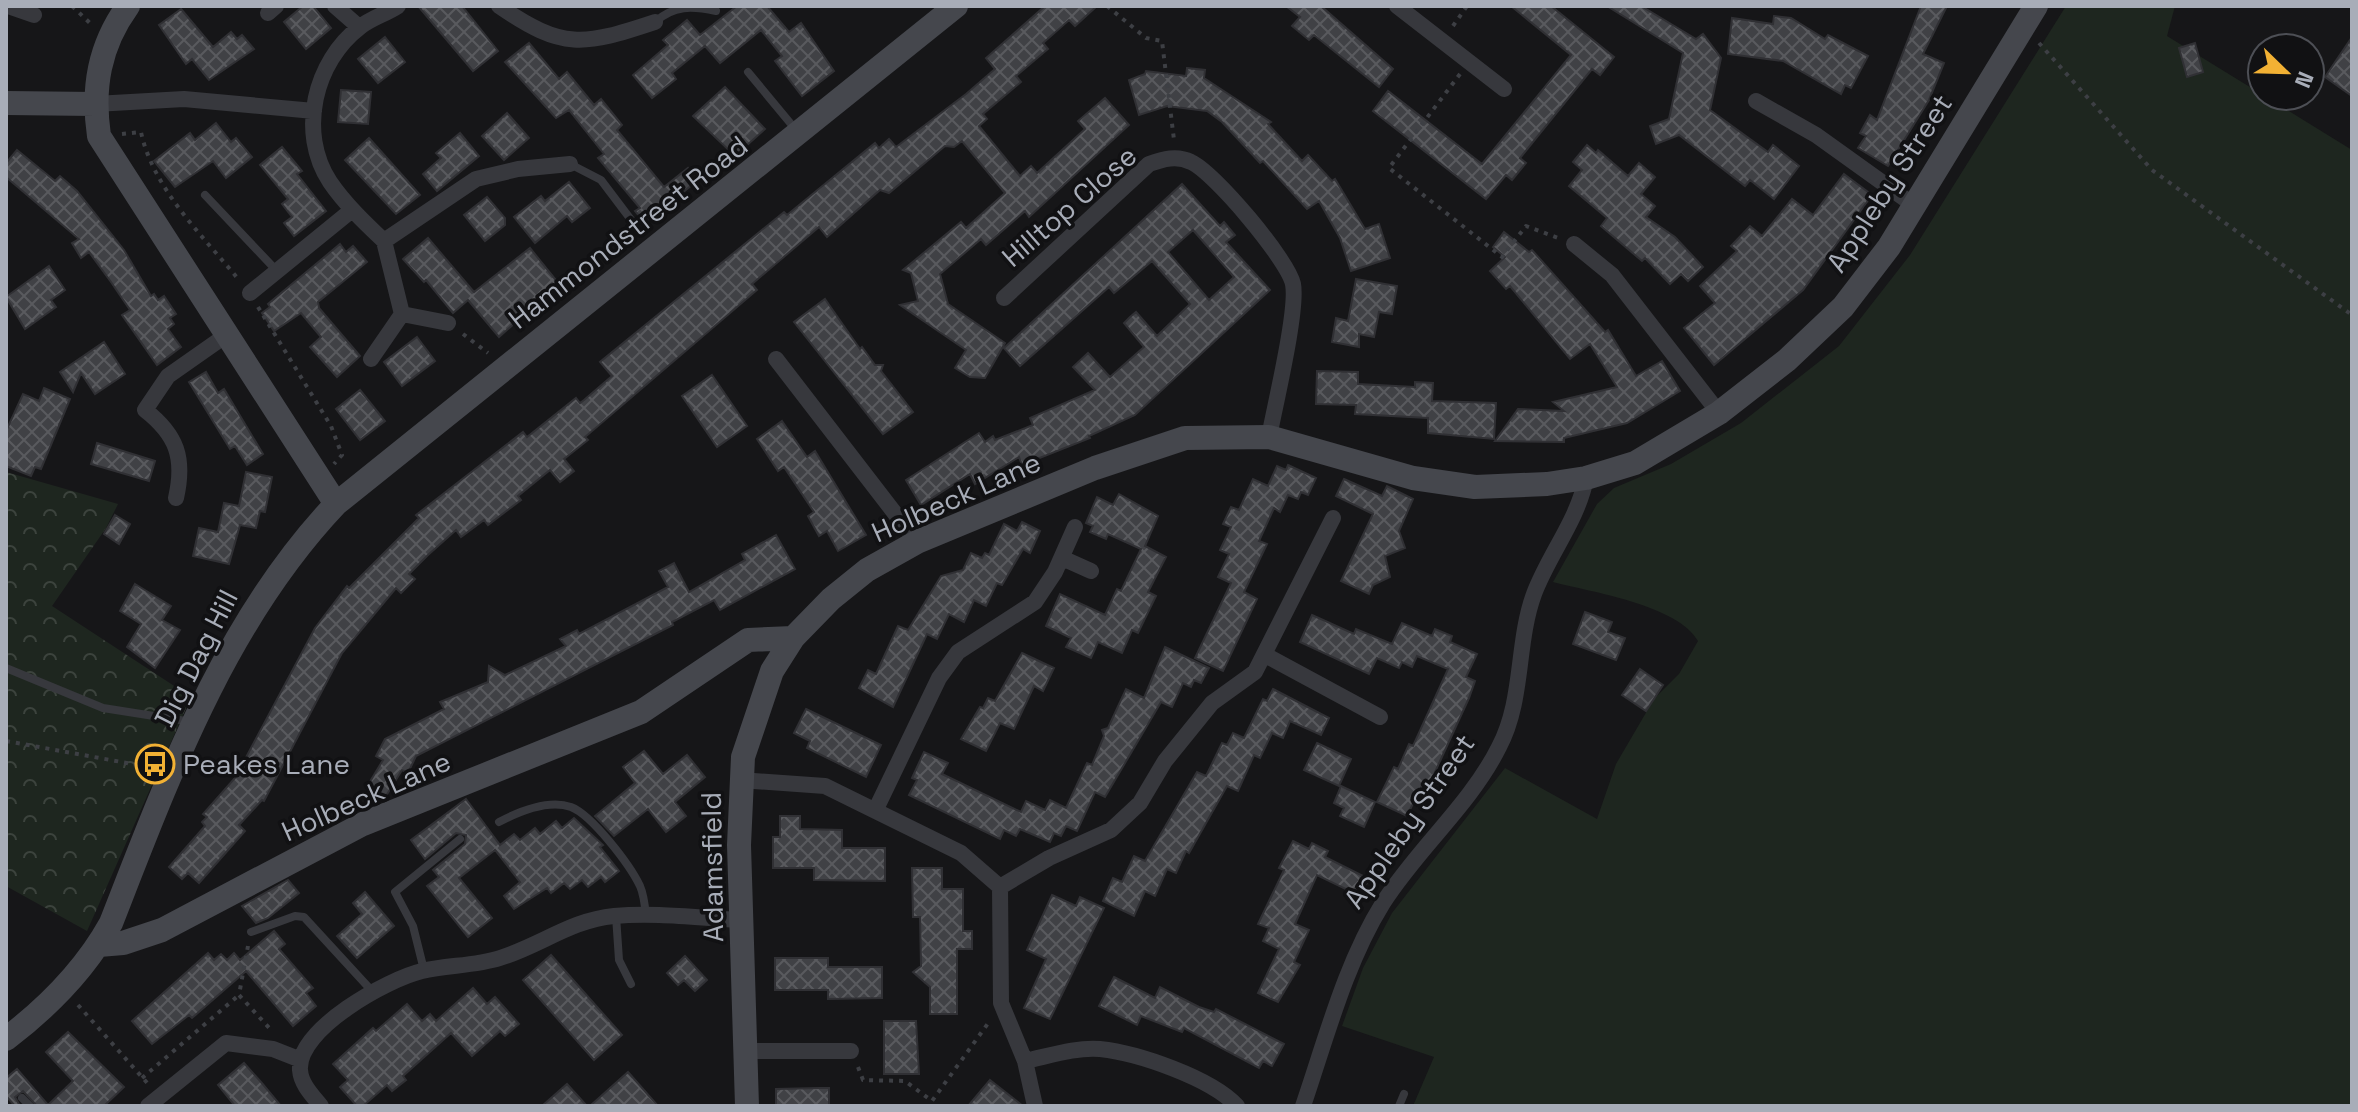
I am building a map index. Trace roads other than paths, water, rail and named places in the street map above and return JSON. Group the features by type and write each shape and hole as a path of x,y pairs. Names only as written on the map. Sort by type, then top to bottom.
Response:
{"street":[{"path":"8,6 34,15"},
{"path":"128,6 115,24 99,65 95,104 99,136 336,504"},
{"path":"335,6 359,27"},
{"path":"371,359 402,314 384,241 352,210 328,180 315,144 314,111 316,88 329,59 359,27 398,6"},
{"path":"499,6 547,35 580,41 655,22"},
{"name":"Hammondstreet Road","path":"336,504 956,6"},
{"path":"1397,6 1504,89"},
{"name":"Appleby Street","path":"1303,1106 1343,994 1376,916 1403,873 1472,790 1506,732 1526,616 1572,519 1586,478 1635,463 1719,413 1787,360 1843,307 1915,206 2030,16"},
{"path":"6,103 95,104 184,99 314,111"},
{"path":"1756,101 1816,135 1915,206"},
{"name":"Hilltop Close","path":"1004,298 1149,164 1176,158 1193,162 1204,170 1266,240 1293,283 1292,313 1269,437"},
{"path":"384,241 476,179 518,169 570,164"},
{"path":"250,293 352,210"},
{"path":"1574,244 1612,275 1719,413"},
{"path":"402,314 448,323"},
{"path":"176,498 181,478 178,448 173,435 145,410 168,376 225,336"},
{"path":"776,359 917,542"},
{"name":"Holbeck Lane","path":"99,945 123,943 162,930 363,824 641,712 748,640 793,638 831,599 867,570 917,542 1095,468 1185,438 1269,437 1413,478 1450,485 1514,488 1586,478"},
{"name":"Dig Dag Hill","path":"6,1039 73,979 99,945 173,771 244,622 272,580 336,504"},
{"path":"1000,887 1049,858 1111,830 1140,803 1165,761 1212,703 1255,672 1333,518"},
{"path":"876,809 939,678 958,652 1035,602 1062,558 1075,527"},
{"path":"1062,558 1091,571"},
{"name":"Adamsfield","path":"747,1106 740,780 751,723 772,671 793,638"},
{"path":"1265,655 1380,717"},
{"path":"740,780 825,786 961,853 1000,887 999,972 1004,1011 1025,1061 1035,1106"},
{"path":"321,1106 303,1083 301,1060 313,1037 372,991 424,970 499,959 569,927 616,916 742,920"},
{"path":"155,1101 226,1043 273,1049 301,1060"},
{"path":"1025,1061 1085,1050 1115,1052 1209,1083 1237,1106"},
{"path":"745,1051 851,1051"}],"lane":[{"path":"655,22 665,13 686,6 716,11"},
{"path":"748,72 799,134"},
{"path":"570,164 601,180 635,225"},
{"path":"205,195 276,270"},
{"path":"6,668 103,708 196,722"},
{"path":"499,822 532,808 571,807 593,823 632,873 641,887 646,917"},
{"path":"424,970 413,926 395,892 460,839"},
{"path":"251,932 295,916 304,917 372,991"},
{"path":"616,916 619,960 631,984"},
{"path":"1399,1106 1404,1094"},
{"path":"22,1098 30,1106"}],"place":[{"name":"Peakes Lane","path":"155,764"}]}
